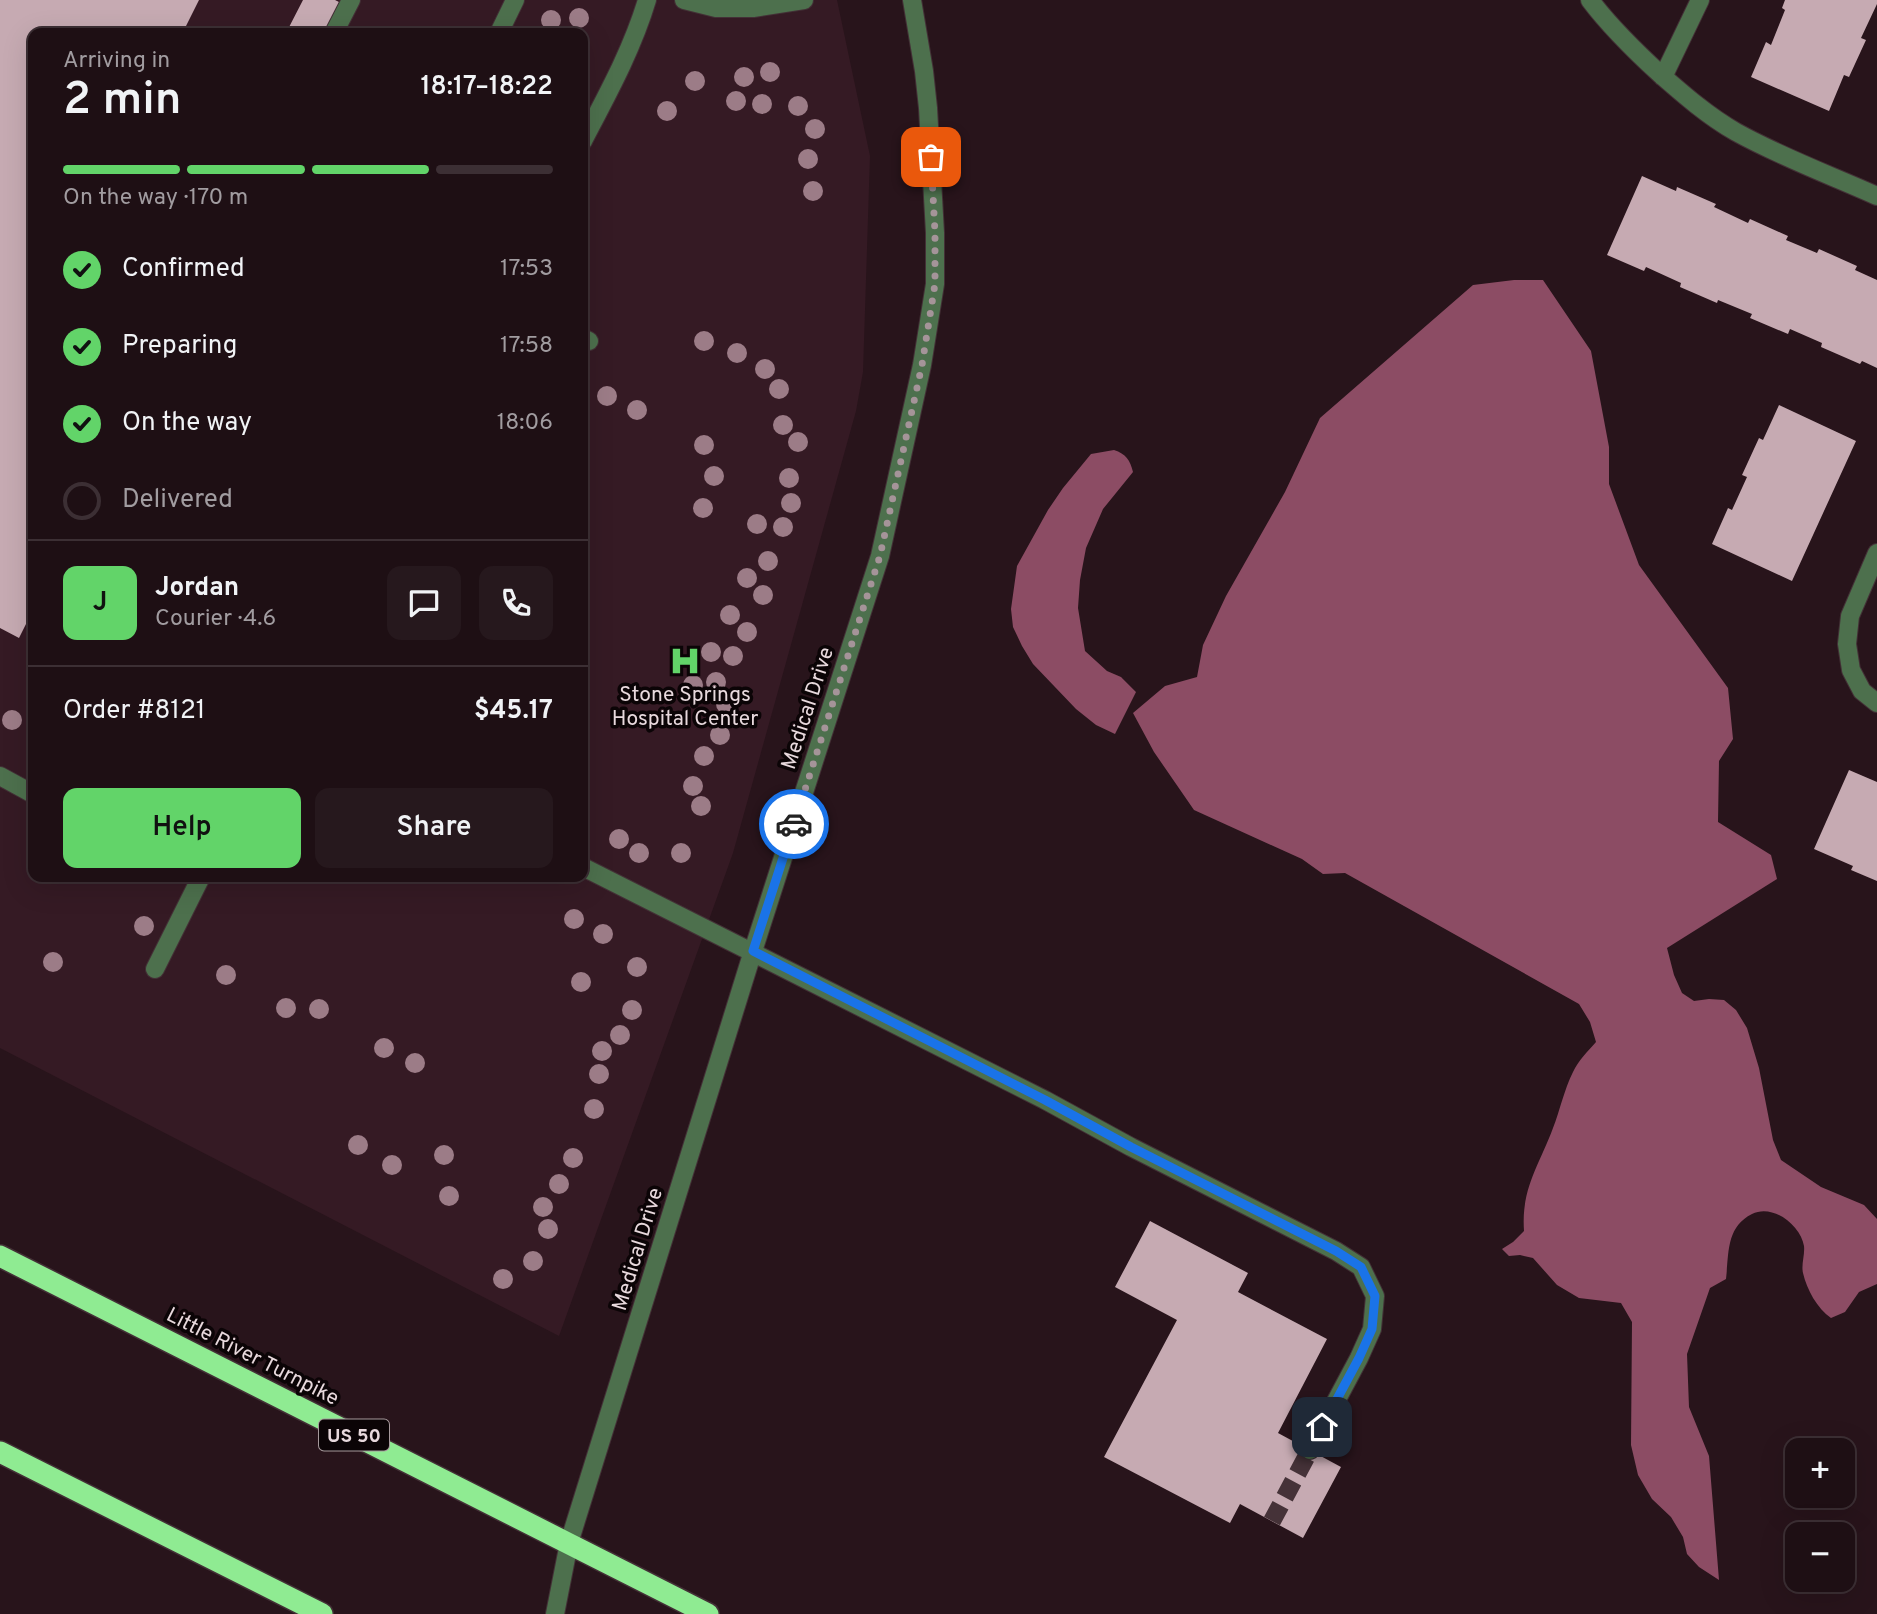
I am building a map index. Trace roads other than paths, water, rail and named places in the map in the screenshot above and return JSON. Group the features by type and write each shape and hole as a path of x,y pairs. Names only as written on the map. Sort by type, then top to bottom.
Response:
{"highway":[{"name":"Little River Turnpike","path":"0,1256 708,1614"},
{"path":"0,1452 322,1614"}],"street":[{"path":"337,28 351,0"},
{"path":"501,28 515,0"},
{"path":"588,131 625,61 647,0"},
{"path":"684,0 716,8 753,8 804,0"},
{"name":"Medical Drive","path":"555,1614 569,1543 753,951 880,556 922,365 935,284 928,107 912,0"},
{"path":"1590,0 1615,31 1701,109 1736,132 1877,196"},
{"path":"1663,76 1700,0"},
{"path":"1877,553 1850,616 1847,644 1851,670 1862,691 1877,703"},
{"path":"0,776 28,791"},
{"path":"588,869 1045,1100 1131,1147 1336,1251 1361,1267 1375,1296 1372,1329 1310,1450"},
{"path":"155,970 195,882"}],"tunnel":[{"path":"1272,1521 1310,1450"}],"place":[{"name":"Stone Springs Hospital Center","path":"685,661"}]}
